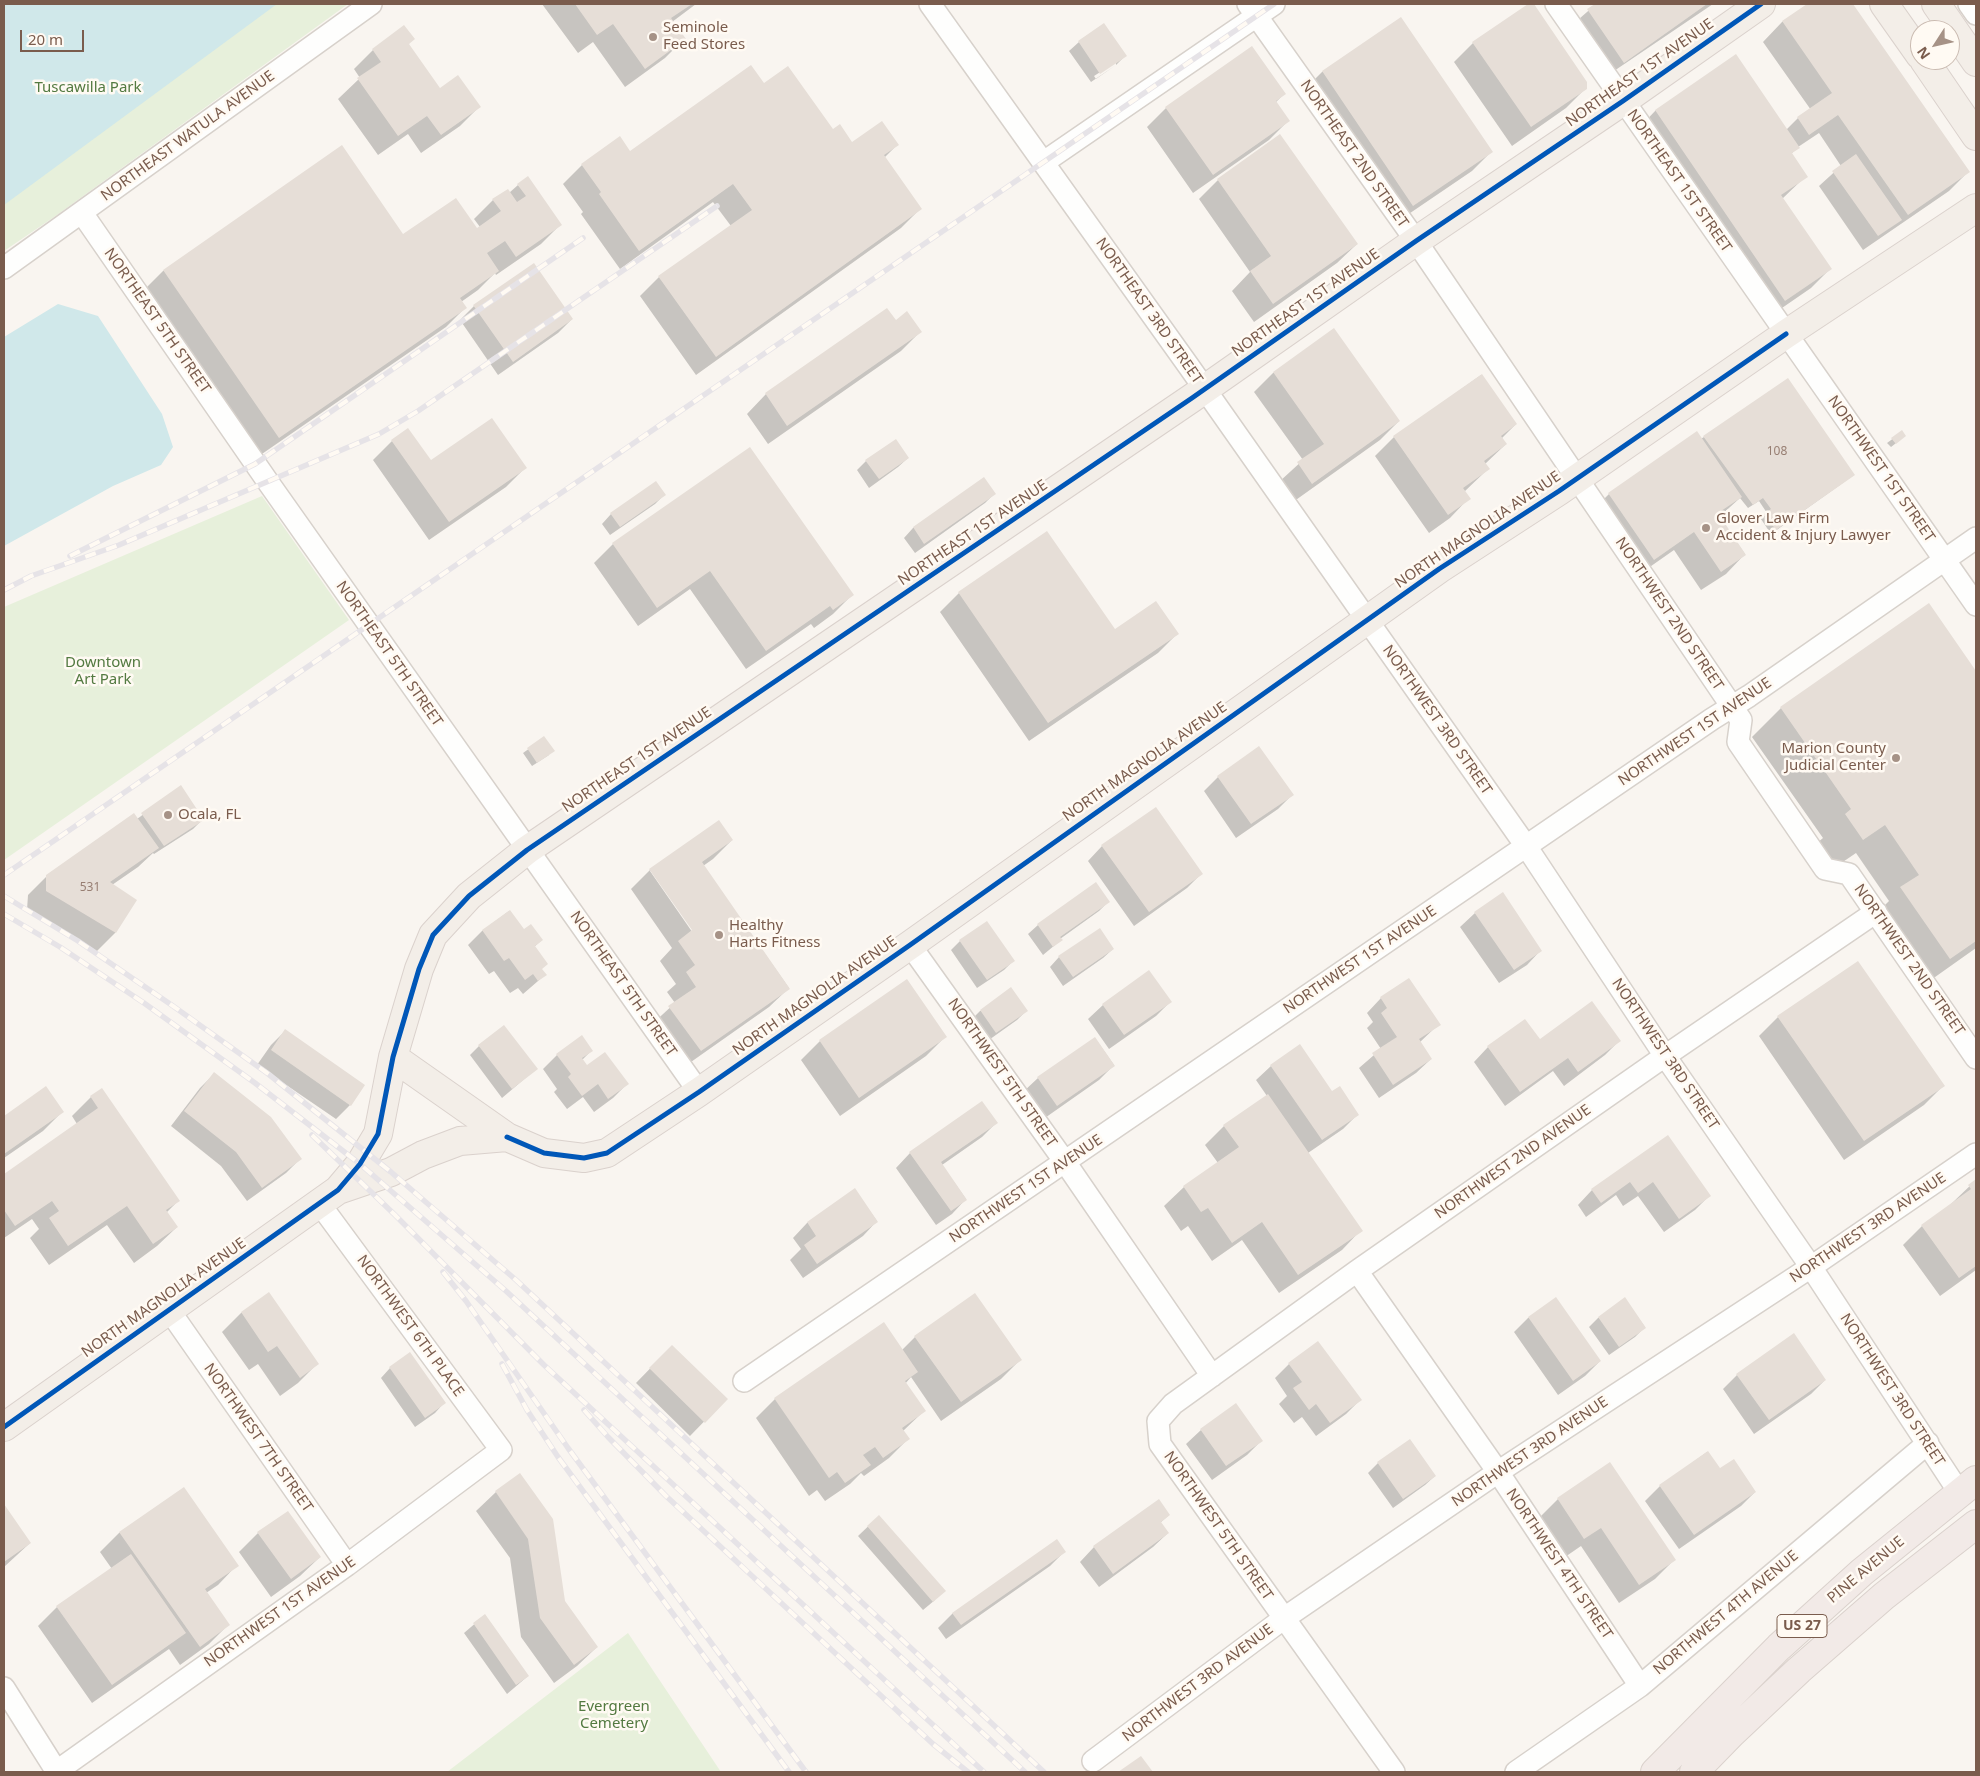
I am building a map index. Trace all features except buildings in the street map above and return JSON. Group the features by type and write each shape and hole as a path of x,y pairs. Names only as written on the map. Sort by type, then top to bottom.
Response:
{"highway":[{"name":"PINE AVENUE","path":"1655,1772 1779,1647 1862,1572 1968,1486"},
{"name":"US 27","path":"1694,1772 1799,1670 1884,1596 1976,1524"}],"main road":[{"name":"NORTHEAST 1ST AVENUE","path":"329,1196 360,1164 378,1134 394,1057 419,969 433,935 469,896 527,850 1205,389 1416,241 1623,101 1761,4"},
{"path":"1884,4 1910,41"},
{"path":"1936,4 1976,62"},
{"path":"1931,70 1976,136"},
{"name":"NORTH MAGNOLIA AVENUE","path":"4,1427 329,1196 391,1172 423,1155 460,1141 507,1137 544,1153 584,1158 607,1153 699,1092 910,945 1438,569 1577,479 1786,334 1976,208"},
{"path":"394,1057 507,1137"}],"street":[{"name":"NORTHEAST WATULA AVENUE","path":"4,268 371,4"},
{"name":"NORTHEAST 3RD STREET","path":"930,4 1367,619"},
{"path":"1044,162 1252,10 1274,4"},
{"name":"NORTHEAST 1ST STREET","path":"1556,4 1786,334"},
{"path":"1969,4 1976,14"},
{"name":"NORTHEAST 2ND STREET","path":"1252,10 1416,241 1577,479"},
{"name":"NORTHEAST 5TH STREET","path":"82,213 268,482 699,1092"},
{"name":"NORTHWEST 1ST STREET","path":"1786,334 1976,605"},
{"name":"NORTHWEST 2ND STREET","path":"1577,479 1741,720 1738,742 1825,869 1849,874 1976,1058"},
{"name":"NORTHWEST 1ST AVENUE","path":"744,1381 1731,706 1749,696 1976,538"},
{"name":"NORTHWEST 3RD STREET","path":"1367,619 1526,846 1665,1056 1811,1267 1928,1443 1968,1486"},
{"name":"NORTHWEST 2ND AVENUE","path":"1158,1422 1173,1404 1357,1271 1665,1056 1876,912"},
{"name":"NORTHWEST 5TH STREET","path":"910,945 1066,1162 1212,1376"},
{"name":"NORTHWEST 3RD AVENUE","path":"1093,1761 1283,1619 1498,1472 1811,1267 1976,1154"},
{"name":"NORTHWEST 6TH PLACE","path":"329,1196 501,1450"},
{"name":"NORTHWEST 4TH STREET","path":"1357,1271 1498,1472 1640,1686"},
{"name":"NORTHWEST 7TH STREET","path":"168,1310 347,1565"},
{"name":"NORTHWEST 5TH STREET","path":"1158,1422 1160,1444 1283,1619 1394,1772"},
{"name":"NORTHWEST 4TH AVENUE","path":"1516,1772 1640,1686 1928,1443"},
{"name":"NORTHWEST 1ST AVENUE","path":"57,1772 347,1565 501,1450"},
{"path":"4,1688 57,1772"}],"green space":[{"name":"Tuscawilla Park","path":"4,4 348,4 57,215 4,251"},
{"name":"Downtown Art Park","path":"262,496 349,620 4,860 4,607"},
{"name":"Evergreen Cemetery","path":"628,1633 721,1772 447,1772"}],"water":[{"name":"Tuscawilla Park","path":"4,4 277,4 4,205"},
{"path":"58,304 98,316 162,414 173,447 161,465 113,486 4,546 4,337"}],"railway":[{"path":"4,875 1274,4"},
{"path":"4,590 31,576 119,545 379,434 418,411 717,206"},
{"path":"70,556 255,464 583,238"},
{"path":"4,896 78,941 267,1073 391,1172 516,1280 1044,1772"},
{"path":"4,914 60,947 144,1003 255,1083 360,1164 506,1291 1025,1772"},
{"path":"312,1135 395,1215 544,1365 984,1772"},
{"path":"443,1272 466,1301 568,1448 806,1772"},
{"path":"502,1364 527,1410 558,1457 789,1772"},
{"path":"584,1410 666,1496 933,1744 968,1772"}],"cycle path":[{"path":"4,1427 338,1190 360,1164 378,1134 393,1057 419,969 433,935 469,896 527,850 1192,398 1416,241 1623,101 1761,4"},
{"path":"507,1137 544,1153 584,1158 607,1153 699,1092 910,945 1439,569 1559,491 1786,334"}],"place":[{"name":"Seminole Feed Stores","path":"653,37"},
{"name":"Glover Law Firm Accident & Injury Lawyer","path":"1706,528"},
{"name":"Marion County Judicial Center","path":"1896,758"},
{"name":"Ocala, FL","path":"168,815"},
{"name":"Healthy Harts Fitness","path":"719,935"}]}
